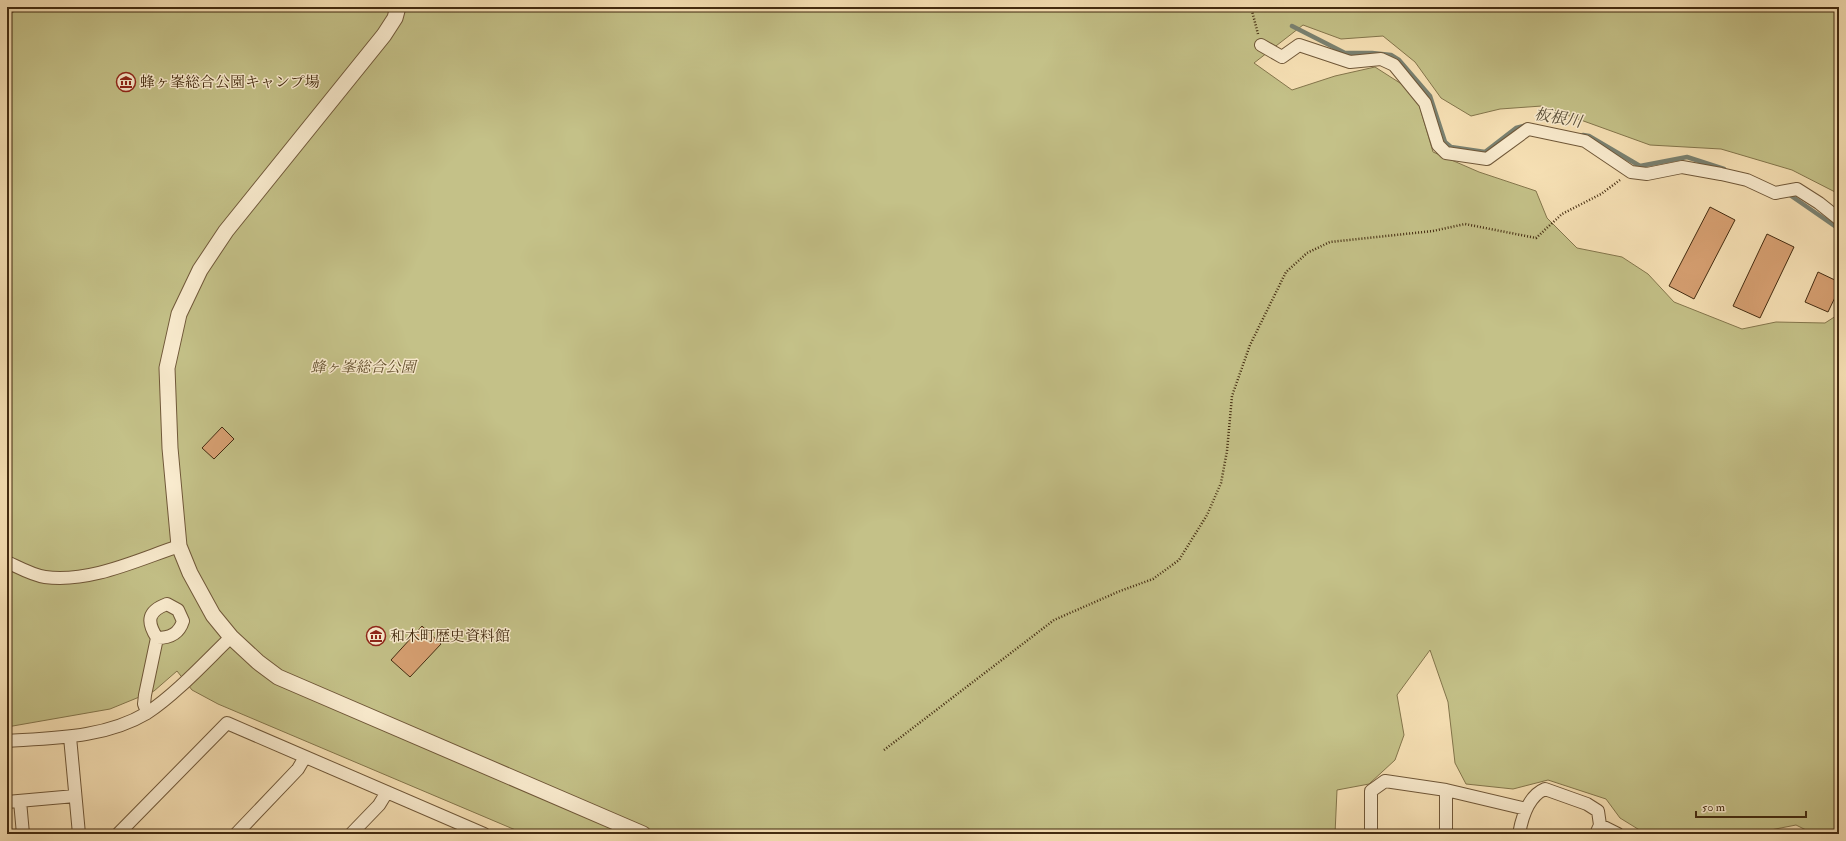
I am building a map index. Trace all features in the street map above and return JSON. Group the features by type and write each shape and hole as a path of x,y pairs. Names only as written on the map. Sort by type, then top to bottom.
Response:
{"street":[{"path":"398,7 395,18 384,35 226,232 200,270 180,314 168,368 170,448 179,546 190,573 213,615 232,637 258,662 278,676 643,834"},
{"path":"1261,45 1282,57 1299,45 1350,62 1381,59 1394,65 1425,103 1438,145 1446,153 1487,159 1528,129 1585,141 1631,172 1647,174 1682,167 1747,180 1775,193 1797,189 1819,203 1839,220"},
{"path":"7,562 44,577 78,577 110,569 179,546"},
{"path":"7,741 70,737 125,724 148,712 178,688 232,637"},
{"path":"148,712 144,704 145,695 157,638"},
{"path":"118,834 227,723 387,792 468,831 484,834"},
{"path":"70,737 79,834"},
{"path":"236,834 298,769 305,757"},
{"path":"1371,834 1371,791 1385,781 1446,790 1526,809"},
{"path":"1519,834 1526,809 1537,793 1545,789 1587,804 1598,811 1598,829 1618,834"},
{"path":"1446,790 1446,834"},
{"path":"351,834 379,805 387,792"},
{"path":"7,802 75,796"},
{"path":"20,801 23,834"}],"path":[{"path":"1251,7 1261,45"},
{"path":"884,750 1054,620 1120,591 1153,579 1179,560 1206,515 1221,483 1227,451 1232,396 1250,345 1286,272 1307,252 1330,242 1433,231 1465,224 1536,238 1562,214 1601,194 1631,172"}],"green space":[{"name":"蜂ヶ峯総合公園","path":"24,7 1839,7 1839,194 1792,170 1721,149 1650,145 1542,106 1500,109 1471,116 1441,98 1415,62 1383,36 1341,39 1303,25 1254,63 1292,90 1335,76 1375,67 1400,83 1418,101 1433,152 1479,172 1536,191 1547,218 1577,248 1622,257 1648,274 1674,302 1742,329 1776,322 1825,323 1839,314 1839,834 1814,834 1796,825 1750,834 1646,834 1620,818 1606,799 1548,780 1513,789 1466,784 1455,763 1448,702 1430,650 1397,695 1404,735 1395,760 1369,784 1337,790 1335,834 525,834 218,704 192,690 177,671 154,691 110,709 7,727 7,15"}],"building":[{"path":"1710,207 1735,220 1694,299 1669,286"},
{"path":"1767,234 1794,247 1760,318 1733,306"},
{"path":"1818,272 1839,282 1839,289 1828,312 1805,302"},
{"path":"222,427 234,439 214,459 202,448"},
{"path":"422,626 441,644 410,677 391,660"}],"waterway":[{"name":"板根川","path":"1292,26 1345,53 1391,55 1399,60 1430,96 1445,142 1451,147 1485,152 1516,128 1527,125"},
{"name":"板根川","path":"1583,135 1589,136 1640,166 1687,157 1724,169"},
{"name":"板根川","path":"1787,193 1839,229"}],"place":[{"name":"蜂ヶ峯総合公園キャンプ場","path":"126,82"},
{"name":"和木町歴史資料館","path":"376,636"}]}
